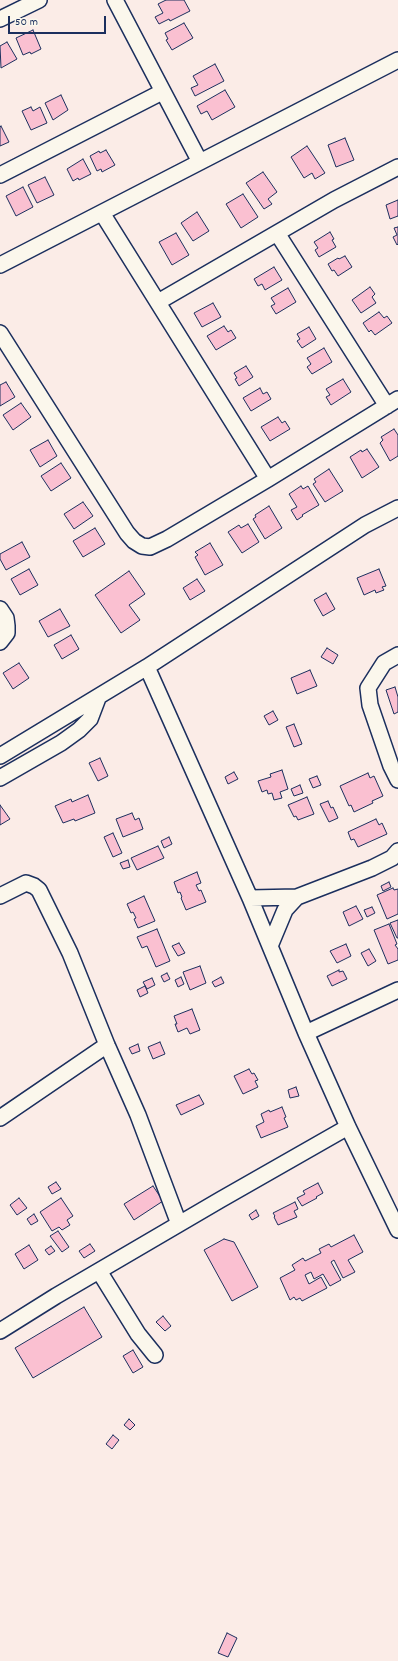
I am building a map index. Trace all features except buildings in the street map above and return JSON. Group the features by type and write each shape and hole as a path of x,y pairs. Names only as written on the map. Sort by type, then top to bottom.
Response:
{"street":[{"path":"0,20 39,0"},
{"path":"115,0 200,162"},
{"path":"0,265 398,60"},
{"path":"0,175 162,92"},
{"path":"158,302 277,232 334,200 398,167"},
{"path":"102,213 268,479"},
{"path":"0,333 4,349 127,533 134,541 142,546 150,547 167,539 268,479 393,402 277,232"},
{"path":"98,698 90,719 79,730 61,743 5,775 1,755 98,698 365,525 398,508"},
{"path":"0,608 6,618 7,626 6,633 0,642"},
{"path":"398,655 384,663 368,688 370,705 391,766 398,780"},
{"path":"147,667 250,898 306,1034 348,1127 398,1230"},
{"path":"250,898 297,897 348,878 396,855"},
{"path":"0,896 26,883 40,890 70,953 107,1045 138,1115 179,1224"},
{"path":"270,946 285,910 297,897"},
{"path":"306,1034 398,990"},
{"path":"0,1118 107,1045"},
{"path":"0,1331 56,1296 348,1127"},
{"path":"99,1272 138,1334 155,1355"}]}
